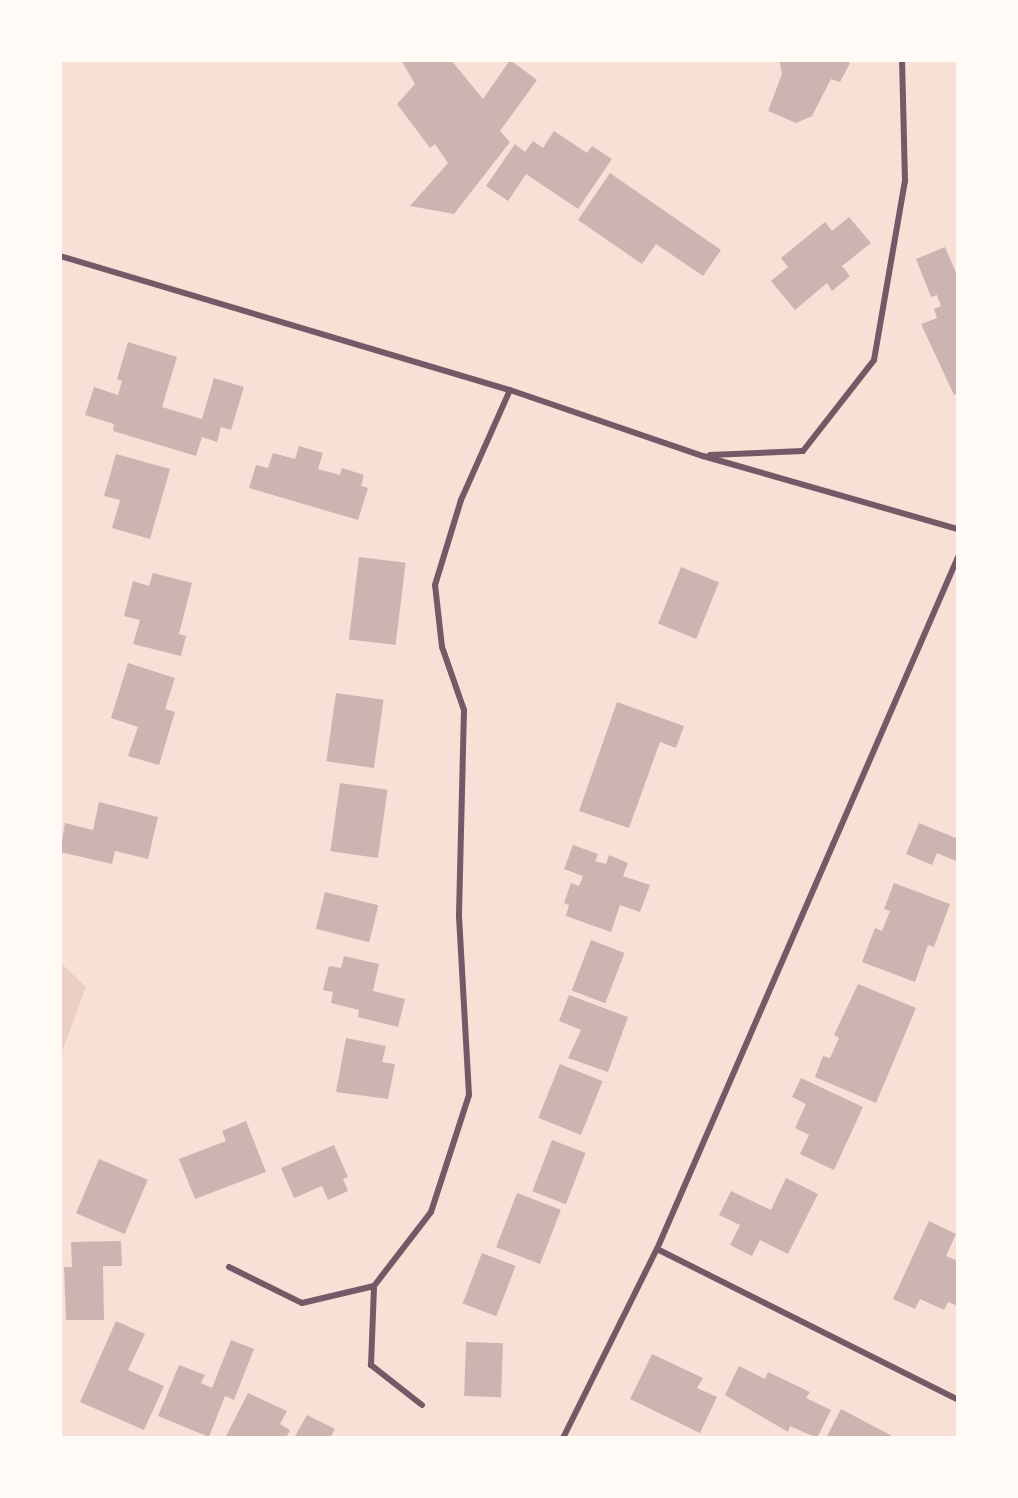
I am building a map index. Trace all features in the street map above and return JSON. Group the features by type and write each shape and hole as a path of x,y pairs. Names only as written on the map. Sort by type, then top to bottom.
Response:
{"street":[{"path":"703,456 803,451 874,360 905,181 902,60"},
{"path":"60,256 510,390 703,456 958,529"},
{"path":"422,1405 371,1365 374,1286 431,1212 469,1095 459,914 464,710 442,647 435,585 461,500 510,390"},
{"path":"563,1438 657,1249 958,557"},
{"path":"657,1249 958,1400"},
{"path":"229,1267 303,1303 374,1286"}],"shaded area":[{"path":"60,962 86,987 60,1057"}],"building":[{"path":"401,60 451,60 483,99 510,60 537,80 500,131 510,142 454,214 410,206 448,163 435,144 430,148 397,104 415,84"},
{"path":"779,60 845,60 850,63 840,82 831,79 812,116 796,123 768,111 782,74"},
{"path":"554,131 587,153 592,146 612,159 578,209 526,174 508,201 486,186 515,144 525,152 533,141 543,148"},
{"path":"610,173 721,250 703,276 656,244 642,264 578,220"},
{"path":"849,217 871,243 842,266 850,276 832,291 827,283 795,310 771,281 788,267 781,258 825,222 832,231"},
{"path":"945,247 958,277 958,393 954,395 921,324 937,318 934,309 941,306 937,295 931,297 916,259"},
{"path":"128,342 177,357 162,407 202,419 214,378 244,387 231,430 221,427 217,442 202,437 196,456 113,431 114,424 85,415 94,387 118,395 122,381 117,379"},
{"path":"299,446 323,453 318,469 340,475 342,468 364,475 361,486 368,488 358,520 249,488 256,465 268,468 273,453 295,459"},
{"path":"116,454 170,469 150,539 112,528 120,500 104,496"},
{"path":"359,557 406,563 396,645 349,639"},
{"path":"681,567 719,582 696,639 658,624"},
{"path":"153,573 192,583 179,634 186,636 181,656 133,644 140,620 124,616 133,581 149,586"},
{"path":"128,663 175,678 165,709 175,712 159,765 128,756 138,727 111,718"},
{"path":"336,693 384,700 374,768 326,761"},
{"path":"617,702 684,726 676,748 660,742 629,828 579,811"},
{"path":"340,783 388,790 378,858 330,851"},
{"path":"99,802 158,817 148,859 115,851 112,864 60,852 65,823 93,830"},
{"path":"919,823 958,839 958,862 937,853 932,865 906,854"},
{"path":"573,845 598,854 595,861 606,864 609,855 628,863 623,876 650,885 640,912 620,905 611,932 566,916 569,905 564,903 571,883 579,886 583,876 564,869"},
{"path":"894,883 950,904 934,947 928,945 915,982 862,962 875,928 882,931 890,911 884,909"},
{"path":"325,892 378,905 369,942 316,929"},
{"path":"591,940 625,953 605,1003 572,990"},
{"path":"344,956 379,964 373,991 405,999 398,1027 358,1017 359,1010 331,1003 333,992 323,990 329,966 341,968"},
{"path":"858,984 916,1008 876,1103 815,1077 823,1056 830,1058 839,1038 834,1035"},
{"path":"569,995 628,1017 608,1072 568,1058 581,1030 559,1021"},
{"path":"346,1038 386,1046 382,1062 395,1064 388,1099 336,1092"},
{"path":"560,1064 603,1081 581,1135 538,1118"},
{"path":"801,1078 863,1107 834,1170 800,1154 809,1135 795,1128 806,1104 792,1097"},
{"path":"246,1121 266,1172 195,1199 179,1159 226,1141 222,1131"},
{"path":"552,1140 586,1153 566,1204 532,1191"},
{"path":"334,1145 348,1177 343,1179 348,1191 328,1200 322,1186 294,1198 281,1168"},
{"path":"99,1159 148,1180 125,1234 76,1213"},
{"path":"786,1178 818,1194 788,1254 760,1240 752,1256 730,1245 740,1225 719,1215 731,1191 771,1210"},
{"path":"517,1193 561,1210 540,1264 496,1247"},
{"path":"929,1221 956,1234 946,1256 958,1261 958,1306 948,1302 944,1310 920,1299 915,1309 893,1299"},
{"path":"121,1241 122,1266 103,1266 104,1320 66,1320 64,1267 72,1267 71,1242"},
{"path":"482,1253 516,1266 496,1316 463,1303"},
{"path":"116,1321 145,1334 128,1370 164,1386 144,1430 80,1402"},
{"path":"231,1340 254,1349 234,1400 225,1396 209,1437 158,1416 179,1365 205,1375 201,1383 212,1388"},
{"path":"466,1342 503,1343 501,1397 464,1396"},
{"path":"652,1354 703,1378 697,1388 717,1397 700,1433 630,1399"},
{"path":"739,1366 765,1379 768,1372 810,1392 806,1398 831,1410 817,1438 790,1426 788,1432 725,1395"},
{"path":"248,1393 287,1411 280,1424 290,1430 286,1438 225,1438"},
{"path":"841,1409 896,1438 826,1438"},
{"path":"307,1415 335,1429 330,1438 294,1438"}]}
